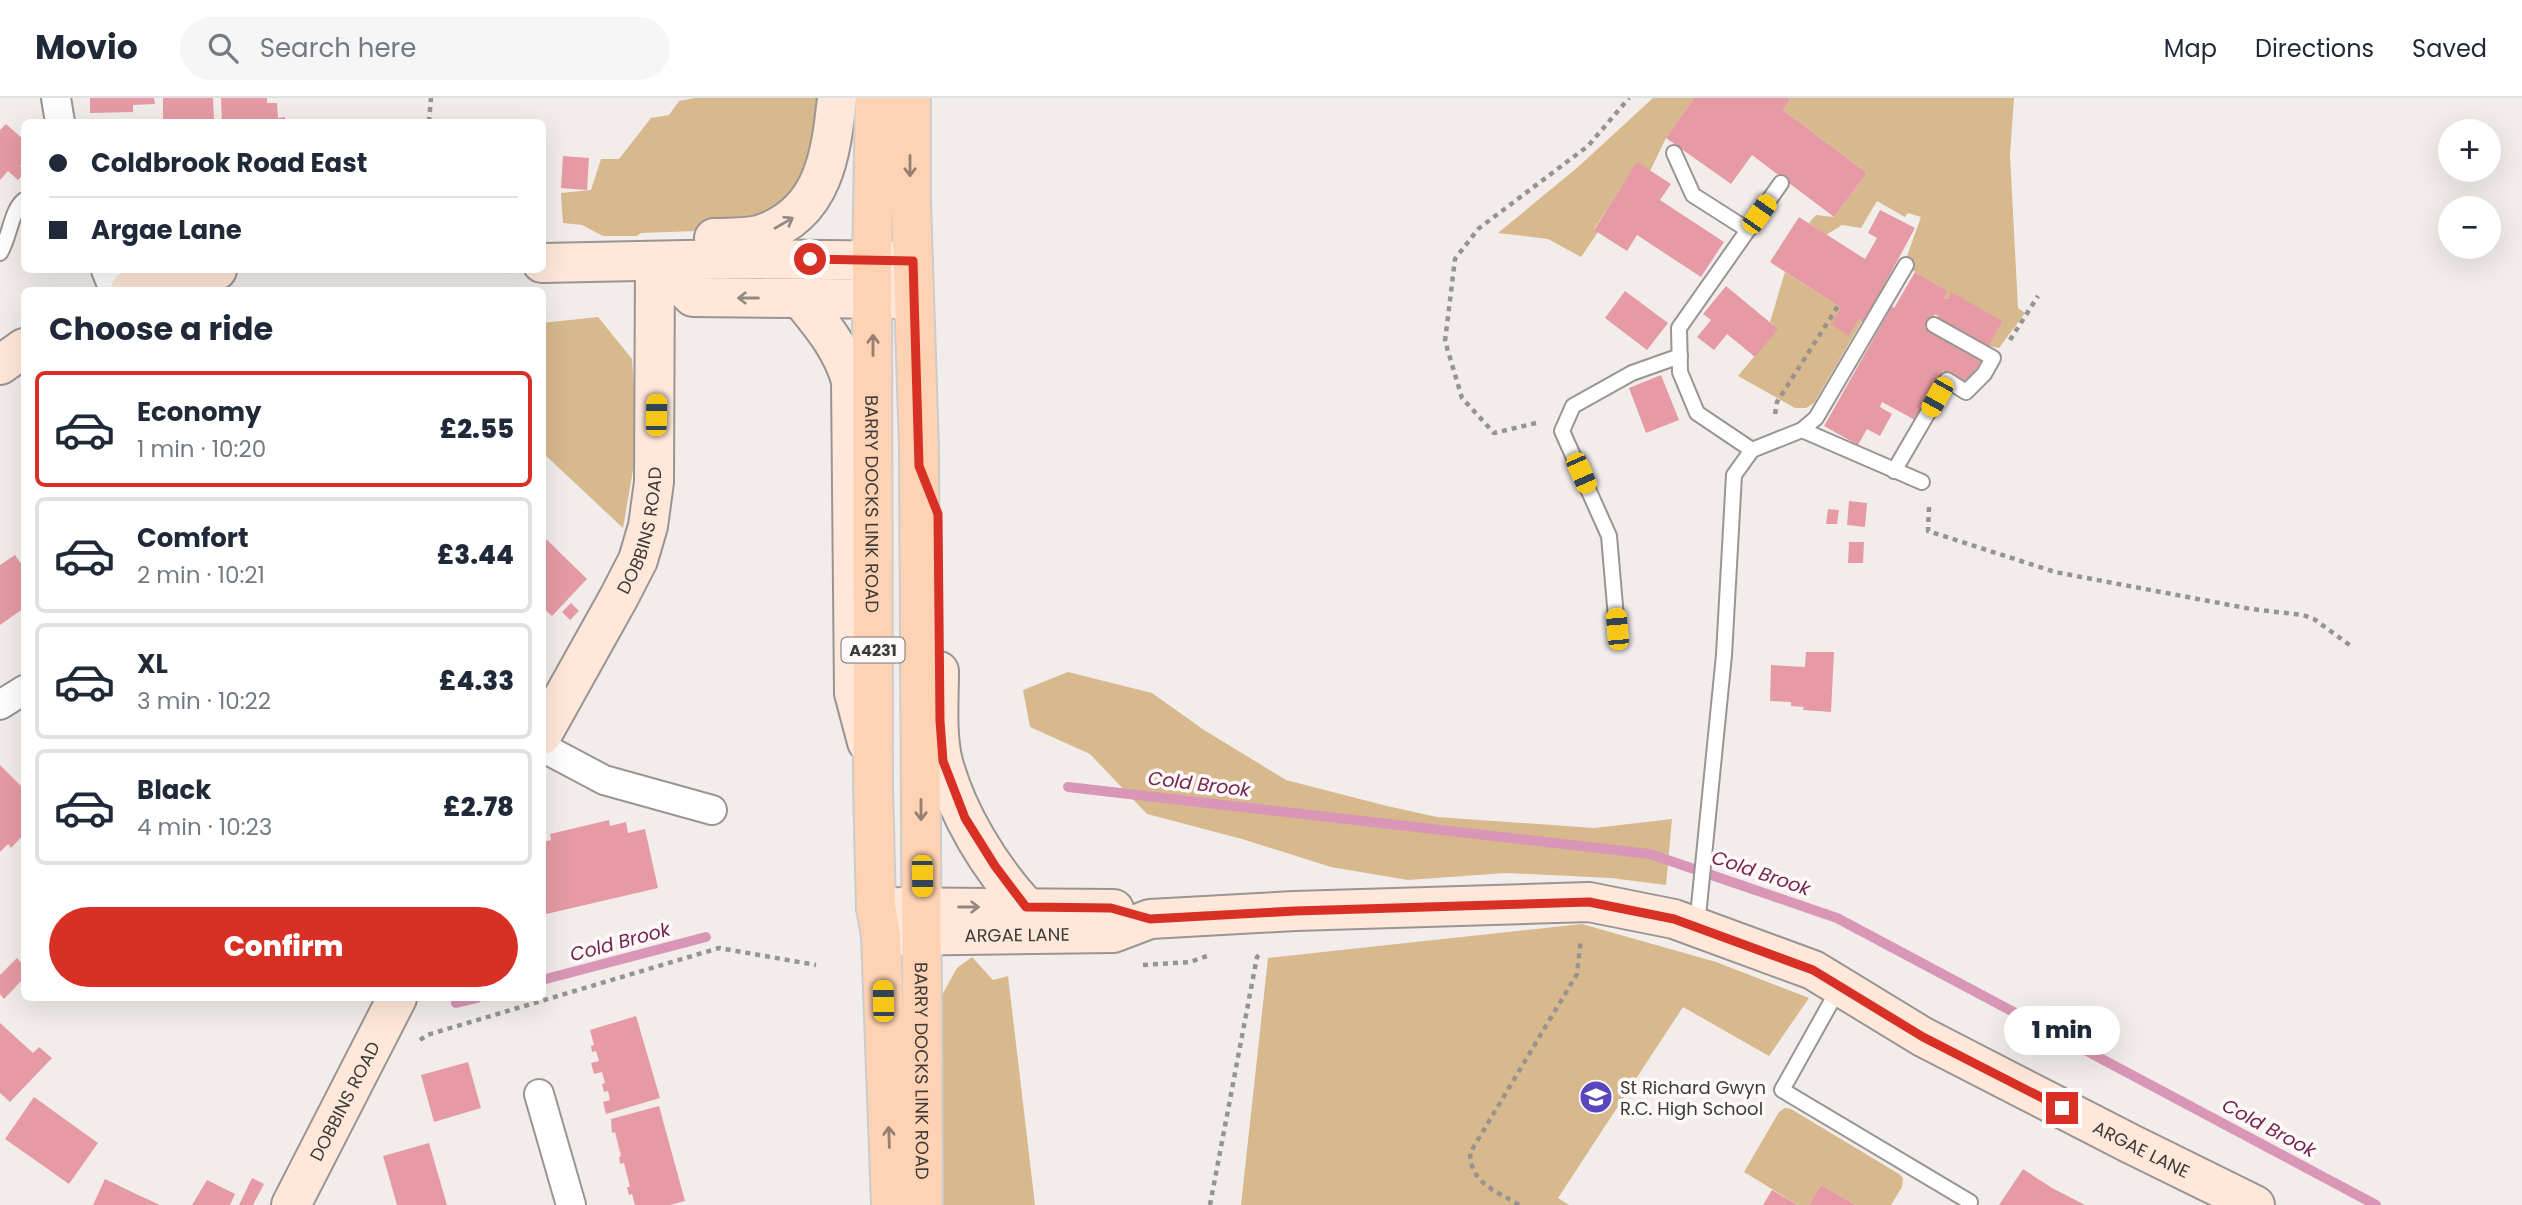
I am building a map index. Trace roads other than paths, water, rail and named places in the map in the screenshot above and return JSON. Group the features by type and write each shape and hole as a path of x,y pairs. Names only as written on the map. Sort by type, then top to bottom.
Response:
{"main road":[{"name":"BARRY DOCKS LINK ROAD","path":"876,98 872,261 874,767 891,1205"},
{"name":"BARRY DOCKS LINK ROAD","path":"911,98 910,192 919,466 923,1205"}],"street":[{"path":"56,98 60,119"},
{"path":"655,261 672,240 761,235 803,210 818,187 829,158 838,98"},
{"path":"655,261 693,297 914,299"},
{"name":"DOBBINS ROAD","path":"546,728 638,560 648,526 655,456 655,261"},
{"path":"546,262 913,261"},
{"path":"143,287 204,273"},
{"path":"800,298 832,339 851,381 854,693 874,767"},
{"path":"0,365 21,350"},
{"name":"ARGAE LANE","path":"919,466 938,514 940,721 943,761 965,818 995,866 1026,907"},
{"path":"546,749 604,780 712,810"},
{"name":"ARGAE LANE","path":"879,922 922,921 1113,933 1150,919 1295,911 1583,902 1674,919 1698,913 1813,970 1923,1037 2255,1205"},
{"name":"ARGAE LANE","path":"922,921 1026,907 1111,908 1150,919"},
{"name":"DOBBINS ROAD","path":"290,1205 395,1001"},
{"path":"538,1094 571,1205"}],"lane":[{"path":"1674,153 1693,195 1748,230"},
{"path":"1752,450 1697,413 1680,372 1679,328 1781,183"},
{"path":"0,253 8,241 21,202"},
{"path":"1698,913 1724,655 1734,475 1752,450 1802,430 1816,418 1906,265"},
{"path":"1894,471 1947,380 1966,392 1984,374 1993,358 1934,325"},
{"path":"1617,629 1609,536 1562,431 1573,406 1632,373 1680,356"},
{"path":"1802,430 1922,482"},
{"path":"1840,987 1782,1090 1970,1202"}],"waterway":[{"name":"Cold Brook","path":"1068,787 1650,854 1837,918 2376,1205"},
{"name":"Cold Brook","path":"546,979 706,937"},
{"name":"Cold Brook","path":"456,1003 464,1001"}],"place":[{"name":"St Richard Gwyn R.C. High School","path":"1596,1097"}]}
